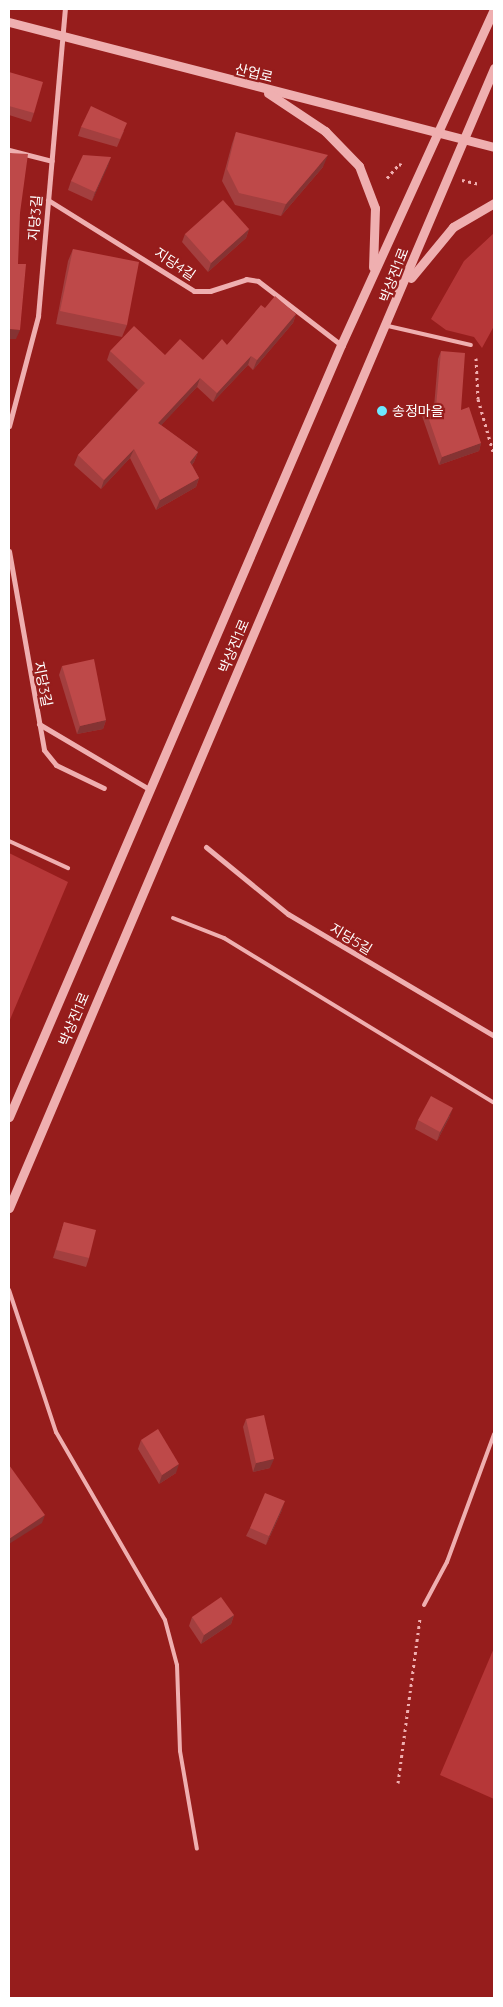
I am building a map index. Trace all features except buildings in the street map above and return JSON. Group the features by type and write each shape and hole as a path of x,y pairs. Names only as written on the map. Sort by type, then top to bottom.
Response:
{"street":[{"name":"지당3길","path":"9,426 38,316 65,9"},
{"name":"박상진1로","path":"9,1117 341,345 494,9"},
{"name":"산업로","path":"9,22 62,38 494,147"},
{"name":"박상진1로","path":"9,1208 388,326 463,139 494,68"},
{"path":"261,89 325,131 359,166 375,208 377,242 372,278"},
{"path":"9,150 52,161"},
{"name":"지당4길","path":"48,200 194,291 210,291 246,279 258,281 341,345"},
{"path":"404,286 453,228 494,203"},
{"name":"지당3길","path":"9,551 44,750 56,765 104,788"},
{"path":"40,724 149,789"},
{"name":"지당5길","path":"206,847 288,914 494,1036"}],"lane":[{"path":"388,326 471,345"},
{"path":"9,841 68,868"},
{"path":"173,918 224,938 494,1103"},
{"path":"9,1290 56,1432 164,1620 176,1665 180,1751 197,1849"},
{"path":"424,1605 446,1562 494,1434"}],"path":[{"path":"387,178 399,164"},
{"path":"471,345 478,399 494,455"},
{"path":"398,1783 424,1605"}],"shaded area":[{"path":"494,233 494,326 482,348 474,337 446,330 431,319 464,261"},
{"path":"9,853 68,882 9,1022"},
{"path":"494,1648 494,1799 440,1775"}],"place":[{"name":"송정마을","path":"382,411"}]}
